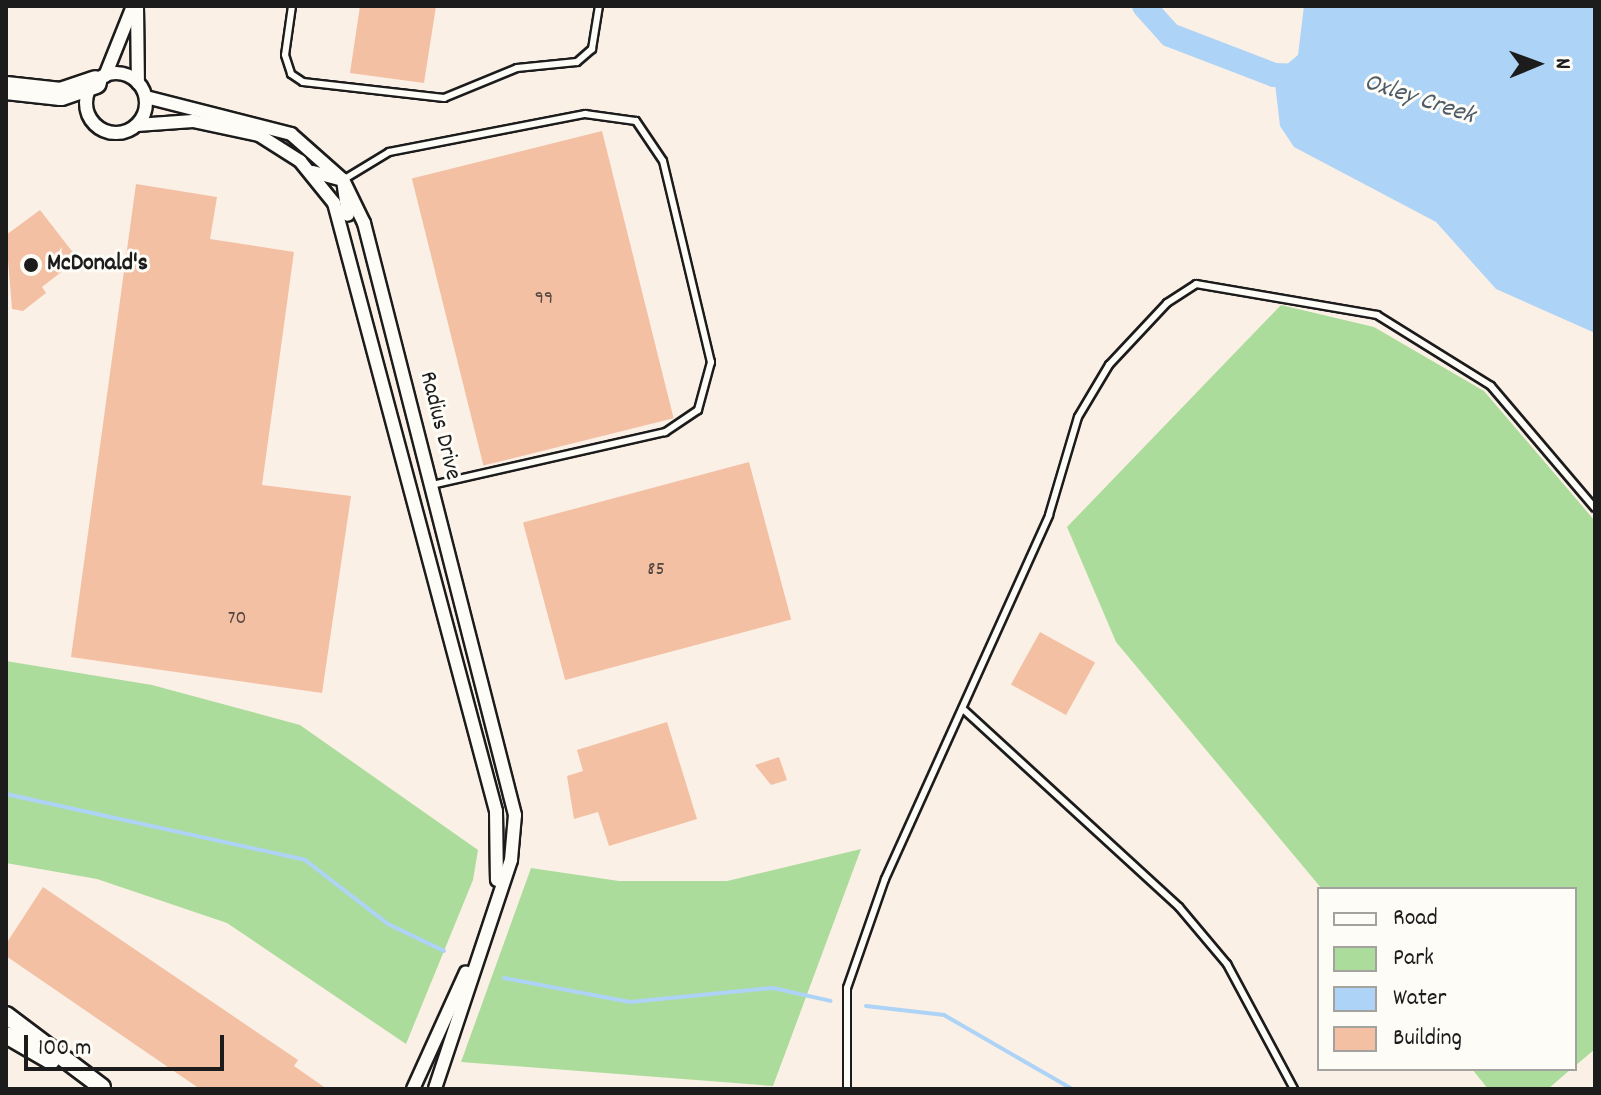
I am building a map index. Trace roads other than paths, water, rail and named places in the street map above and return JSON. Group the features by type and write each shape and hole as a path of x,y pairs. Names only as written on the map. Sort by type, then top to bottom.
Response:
{"highway":[{"path":"6,88 61,94 100,79"}],"street":[{"path":"135,6 138,83 146,97 137,125 118,133 97,126 87,105 135,6"},
{"path":"100,79 138,83"},
{"name":"Radius Drive","path":"146,97 291,134 343,180 364,223 515,815 511,860 494,899 435,1089"},
{"name":"Radius Drive","path":"137,125 193,121 238,129 281,146 307,167 344,226 501,834 494,899"},
{"path":"307,167 343,180 366,308"},
{"path":"409,395 430,512 421,519"},
{"path":"447,548 439,561 461,673"},
{"name":"Radius Drive","path":"413,1089 478,948"},
{"path":"6,1015 104,1088"},
{"path":"6,1035 104,1088"}],"lane":[{"path":"292,6 285,55 291,74 303,82 444,98 517,68 577,62 592,49 599,6"},
{"path":"343,180 389,152 585,114 636,121 663,161 711,362 698,410 665,432 432,485"},
{"path":"847,1089 847,988 885,879 1049,515 1078,417 1109,365 1196,284 1377,315 1491,386 1595,508"},
{"path":"963,709 1179,907 1227,964 1294,1089"}],"water":[{"path":"1304,6 1595,6 1595,333 1496,289 1436,222 1294,147 1280,126 1274,75 1298,55"}],"waterway":[{"name":"Oxley Creek","path":"1144,6 1170,35 1274,75 1305,76"},
{"path":"6,794 305,860 388,924 444,951"},
{"path":"504,978 630,1002 773,988 831,1001"},
{"path":"866,1006 944,1015 1072,1089"}],"place":[{"name":"McDonald's","path":"31,265"}]}
